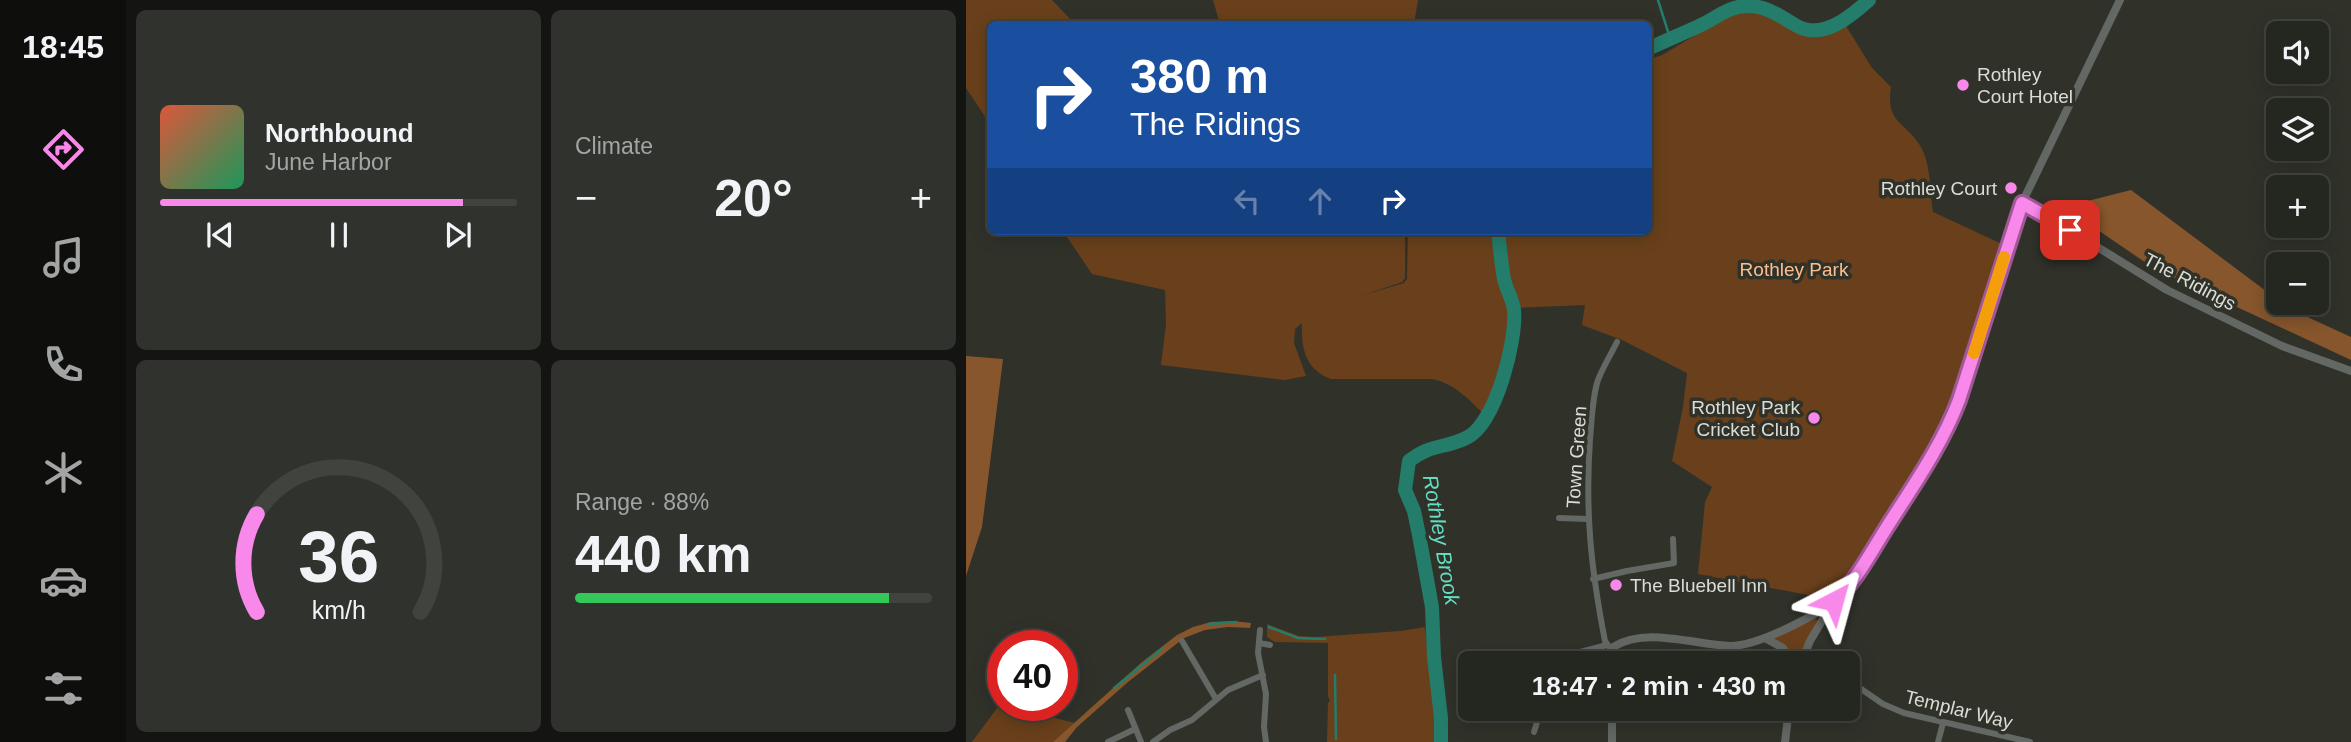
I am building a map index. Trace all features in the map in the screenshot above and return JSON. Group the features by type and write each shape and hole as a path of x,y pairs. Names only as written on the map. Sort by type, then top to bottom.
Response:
{"street":[{"path":"1806,651 1834,601 1845,590 1874,547 1947,428 1963,389 2022,203 2120,0"},
{"name":"The Ridings","path":"2022,203 2167,290 2282,346 2351,371"},
{"name":"Town Green","path":"1609,647 1593,579 1587,519 1590,435 1598,381 1617,342"},
{"path":"1559,517 1587,519"},
{"path":"1593,579 1674,563 1673,539"},
{"path":"1589,651 1646,638 1727,646 1745,644 1765,638 1834,601"},
{"path":"1260,630 1259,663 1266,694 1266,742"},
{"path":"1765,638 1784,651"},
{"path":"1182,641 1192,648 1216,699"},
{"path":"1259,643 1270,645"},
{"path":"1609,647 1609,651"},
{"path":"1153,742 1192,720 1234,686 1263,675"},
{"name":"Templar Way","path":"1860,688 1891,708 1943,723 2030,742"},
{"path":"1129,710 1141,742"},
{"path":"1534,732 1537,721"},
{"path":"1612,721 1612,742"},
{"path":"1785,742 1788,721"},
{"path":"1938,742 1943,723"},
{"path":"1108,742 1135,729"}],"green space":[{"path":"966,0 1052,0 1072,21 987,21 987,120 966,88"},
{"path":"1213,0 1418,0 1414,21 1219,21"},
{"name":"Rothley Park","path":"1732,13 1763,15 1795,30 1817,35 1846,26 1872,68 1891,87 1890,99 1894,116 1921,147 1928,170 1933,212 2004,245 1975,340 1941,431 1851,575 1829,599 1698,574 1705,502 1712,487 1672,461 1687,373 1622,340 1582,325 1585,305 1514,308 1504,380 1486,416 1468,399 1441,381 1331,379 1322,375 1306,357 1302,341 1302,323 1295,329 1294,343 1306,376 1285,380 1161,365 1166,325 1165,290 1092,274 1066,235 1405,235 1405,278 1402,282 1364,295 1404,283 1407,279 1408,235 1652,235 1652,59"},
{"path":"1815,618 1818,621 1803,651 1785,651 1774,638"},
{"path":"1267,624 1299,636 1315,637 1425,627 1435,720 1434,742 1327,742 1330,701 1328,643 1275,642 1267,637"},
{"path":"987,721 1075,723 1053,742 972,742"}],"shaded area":[{"path":"2131,190 2266,291 2266,315 2303,315 2351,337 2351,360 2155,269 2064,207"},
{"path":"966,356 1003,359 982,527 966,576"},
{"path":"1211,622 1251,623 1250,628 1205,630 1184,638 1128,682 1077,727 1065,742 1053,742 1141,663 1177,635"}],"waterway":[{"path":"1658,0 1670,38"},
{"name":"Rothley Brook","path":"1652,47 1735,8 1762,8 1797,26 1817,30 1836,25 1869,0"},
{"name":"Rothley Brook","path":"1441,742 1432,607 1414,511 1405,490 1409,461 1424,451 1468,437 1487,415 1503,379 1512,340 1514,310 1504,279 1498,235"},
{"path":"1209,624 1236,622"},
{"path":"1269,627 1298,638 1325,639"},
{"path":"1114,688 1163,648"},
{"path":"1335,675 1336,739"}],"slow traffic":[{"path":"1974,353 2004,257"}],"place":[{"name":"Rothley Court Hotel","path":"1963,85"},
{"name":"Rothley Court","path":"2011,188"},
{"name":"Rothley Park Cricket Club","path":"1814,418"},
{"name":"The Bluebell Inn","path":"1616,585"}],"route":[{"path":"1834,601 1845,590 1867,557 1947,428 1959,400 2022,203 2070,230"}]}
